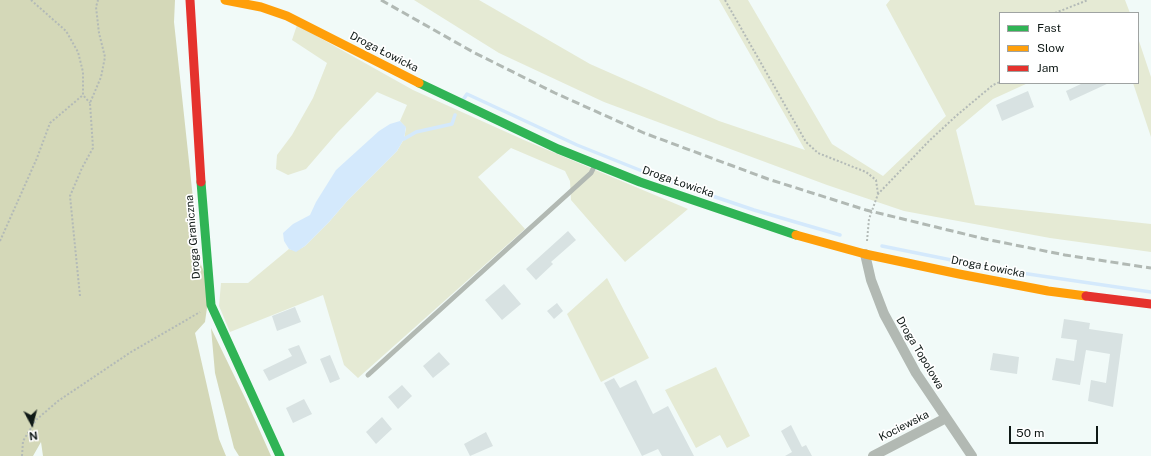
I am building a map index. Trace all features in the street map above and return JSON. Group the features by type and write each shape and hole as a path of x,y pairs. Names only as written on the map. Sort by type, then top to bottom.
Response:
{"street":[{"name":"Droga Graniczna","path":"192,0 202,222 211,305 280,456"},
{"name":"Droga Łowicka","path":"224,0 261,7 287,16 405,76 558,149 640,182 807,239 865,254 1048,291 1151,304"},
{"name":"Droga Topolowa","path":"865,254 871,280 884,314 916,373 972,456"},
{"name":"Kociewska","path":"873,456 946,418"}],"lane":[{"path":"368,375 591,173 595,164"}],"path":[{"path":"31,0 66,31 78,52 83,72 83,95 90,103"},
{"path":"80,296 70,196 82,168 93,148 90,103 101,77 105,57 99,32 96,7 98,0"},
{"path":"725,0 806,142 818,153 866,172 876,180 878,194"},
{"path":"1058,12 1088,0"},
{"path":"865,254 869,219 878,194 902,167 945,126 999,82"},
{"path":"0,241 37,158 50,123 83,95"},
{"path":"22,456 22,441 36,420 58,401 131,352 211,305"}],"green space":[{"path":"0,0 175,0 174,22 194,208 193,246 210,286 205,322 195,333 219,439 226,456 43,456 41,442 33,456 0,456"},
{"path":"414,0 479,0 590,64 719,121 805,150 719,0 748,0 832,144 883,176 946,116 886,5 890,0 1125,0 1130,12 999,12 999,84 1026,84 993,99 956,130 975,205 1151,224 1151,252 1050,238 904,211 827,185 604,102 499,53"},
{"path":"297,25 413,90 524,140 688,209 625,262 571,200 570,181 565,171 511,148 478,177 525,229 358,378 344,365 323,295 230,332 219,306 221,283 248,283 289,249 296,251 305,246 397,151 404,139 406,128 400,121 407,105 377,92 337,133 306,169 288,175 276,169 277,155 292,135 313,98 327,63 292,40"},
{"path":"1139,41 1151,77 1151,137 1133,84 1139,84"},
{"path":"607,278 649,358 601,382 567,314"},
{"path":"211,328 271,456 239,456 234,448 215,373"},
{"path":"716,367 750,436 727,448 720,435 696,448 665,390"}],"water":[{"path":"400,121 406,127 404,139 397,151 305,246 296,252 289,249 284,241 283,233 293,224 310,215 316,202 336,170 379,131 390,124"}],"building":[{"path":"1081,84 1107,84 1070,101 1066,91"},
{"path":"1028,91 1034,107 1002,121 996,105"},
{"path":"568,231 576,240 551,262 553,264 536,280 526,269"},
{"path":"504,284 521,304 502,320 485,300"},
{"path":"557,303 563,311 554,319 547,311"},
{"path":"295,307 301,322 277,331 272,316"},
{"path":"1064,319 1090,323 1089,329 1123,334 1113,407 1088,401 1091,380 1106,383 1110,354 1086,350 1080,385 1052,380 1056,358 1074,361 1077,340 1061,338"},
{"path":"299,345 307,363 269,381 263,370 292,356 288,349"},
{"path":"439,352 450,364 433,378 423,366"},
{"path":"993,353 1019,357 1017,374 990,370"},
{"path":"330,355 340,379 330,383 320,359"},
{"path":"614,378 620,388 636,380 653,414 668,406 694,456 662,456 658,449 642,456 604,383"},
{"path":"402,385 412,396 398,409 388,397"},
{"path":"304,399 312,414 293,423 286,408"},
{"path":"382,417 392,429 376,444 366,432"},
{"path":"791,425 802,447 806,445 812,456 785,456 792,452 781,431"},
{"path":"486,432 493,446 470,456 464,444"}],"waterway":[{"path":"463,100 467,94 577,145 662,179 754,210 840,235"},
{"path":"404,139 416,132 452,124 455,115"},
{"path":"882,246 1001,270 1151,292"}],"railway":[{"path":"381,0 473,52 555,93 644,133 768,179 866,210 985,239 1065,255 1151,268"}],"traffic: fast":[{"path":"419,83 558,149 640,182 796,235"},
{"path":"201,182 211,305 280,456"}],"traffic: slow":[{"path":"225,0 261,7 287,16 419,83"},
{"path":"796,235 865,254 959,274 1048,291 1086,296"}],"traffic: jam":[{"path":"190,0 201,182"},
{"path":"1086,296 1151,304"}]}
